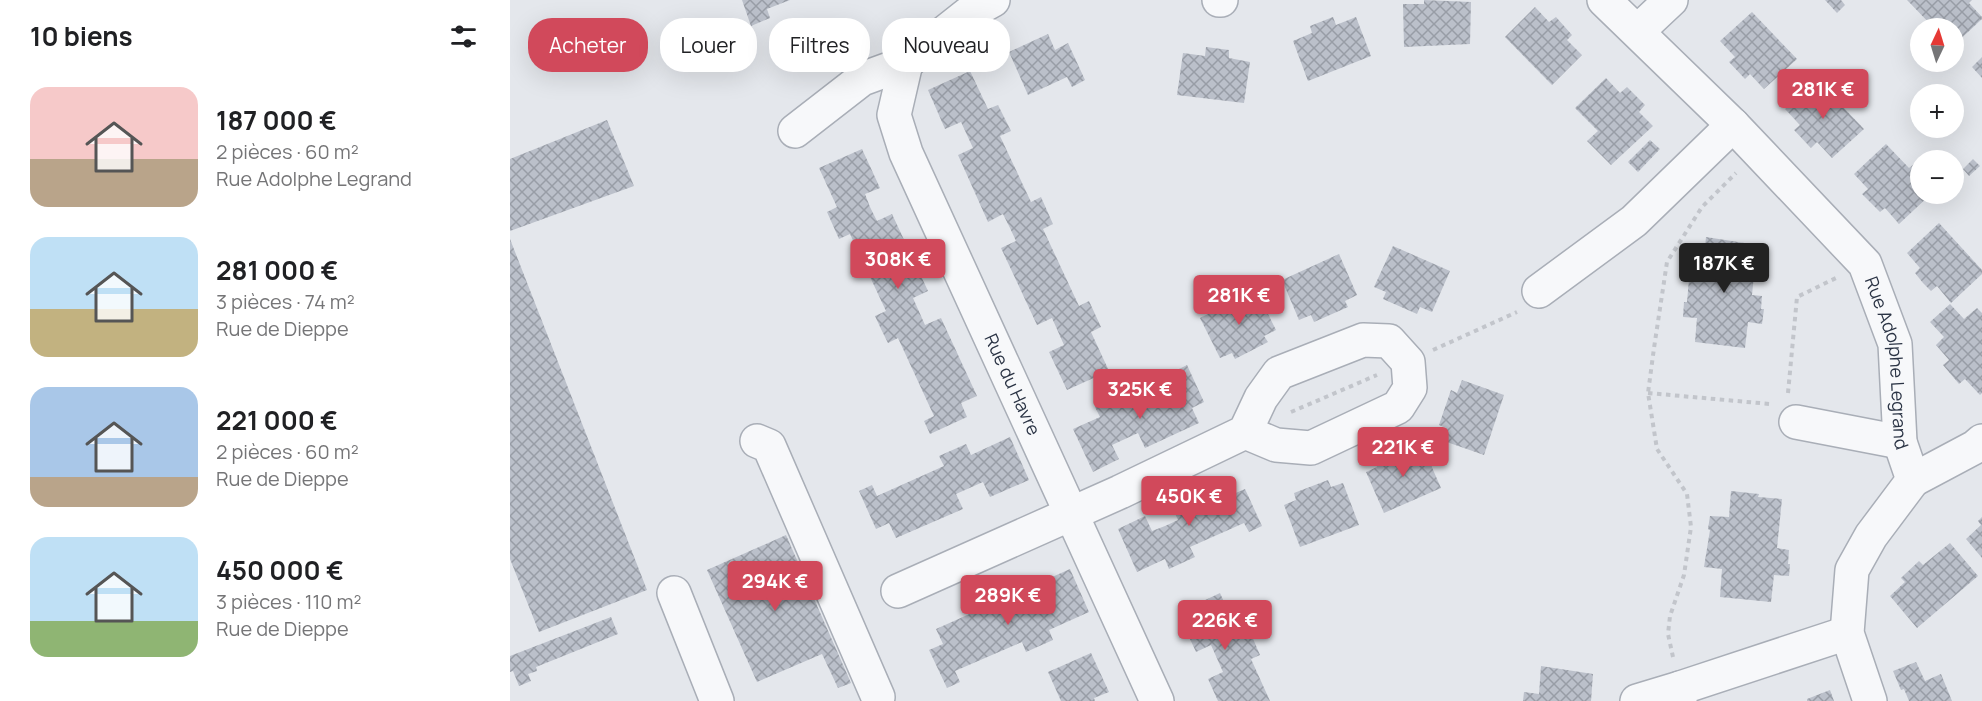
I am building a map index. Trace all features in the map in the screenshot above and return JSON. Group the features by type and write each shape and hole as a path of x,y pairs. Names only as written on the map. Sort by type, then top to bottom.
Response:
{"street":[{"path":"963,18 993,0"},
{"name":"Rue Adolphe Legrand","path":"1604,0 1733,125 1865,264 1895,344 1900,442 1913,480"},
{"path":"1638,31 1671,0"},
{"path":"795,131 862,79 882,72"},
{"name":"Rue du Havre","path":"904,72 894,115 906,153 1157,701"},
{"path":"1539,291 1634,221 1733,125"},
{"path":"898,591 1120,492 1245,432 1261,398 1279,373 1363,340 1389,341 1408,362 1410,388 1398,407 1311,448 1276,445 1245,432"},
{"path":"1786,407 1900,442"},
{"path":"757,441 769,446 876,700"},
{"path":"1870,701 1847,633 1852,570 1871,536 1913,480 1982,441"},
{"path":"674,593 717,701"},
{"path":"1637,701 1680,694 1847,633"}],"path":[{"path":"1680,694 1668,634 1671,616 1684,575 1691,527 1687,494 1657,450 1648,393 1667,262 1702,207 1758,151"},
{"path":"1648,393 1786,407 1797,297 1865,264"}],"building":[{"path":"742,0 790,0 767,9 770,18 757,23 757,18 748,18"},
{"path":"1424,0 1471,2 1470,44 1404,47 1403,4 1424,4"},
{"path":"1825,0 1841,0 1845,5 1837,13"},
{"path":"1907,0 1972,0 1969,3 1982,19 1964,36 1964,18 1924,18"},
{"path":"1535,7 1549,22 1556,17 1572,35 1567,40 1582,55 1552,85 1505,37"},
{"path":"1752,12 1797,59 1764,89 1750,74 1745,79 1729,62 1735,57 1720,41"},
{"path":"1333,17 1336,25 1356,17 1371,56 1308,81 1293,41 1312,33 1310,26"},
{"path":"1048,34 1055,50 1068,43 1085,80 1072,87 1067,77 1028,95 1010,52"},
{"path":"1206,47 1229,50 1229,58 1250,62 1244,103 1177,95 1183,53 1205,56"},
{"path":"1982,57 1982,78 1972,67"},
{"path":"970,72 988,109 998,105 1011,131 1000,136 1031,202 1041,197 1053,224 1043,229 1079,306 1089,301 1101,327 1091,332 1109,371 1067,390 1049,352 1064,345 1052,318 1037,325 1001,248 1016,241 1010,228 1003,214 988,222 958,155 973,148 961,122 945,129 928,90"},
{"path":"1606,78 1620,93 1627,87 1645,105 1639,112 1653,126 1611,165 1587,141 1598,131 1575,108"},
{"path":"1817,80 1864,129 1832,158 1817,142 1811,148 1794,130 1800,125 1785,109"},
{"path":"607,120 634,186 510,231 510,159"},
{"path":"1650,140 1660,149 1638,172 1628,162"},
{"path":"1886,144 1910,167 1910,204 1920,204 1899,224 1885,208 1880,212 1862,194 1868,189 1854,174"},
{"path":"862,149 880,188 865,194 870,207 877,221 892,214 928,291 913,298 925,325 941,318 977,396 961,403 967,417 930,434 924,421 934,416 898,338 888,343 875,316 886,311 850,234 839,239 827,212 837,207 819,168"},
{"path":"1973,159 1980,166 1969,176 1964,168"},
{"path":"1939,223 1982,270 1982,274 1951,303 1937,286 1931,291 1923,283 1915,273 1920,268 1907,253"},
{"path":"1706,237 1757,245 1752,295 1762,296 1761,309 1764,309 1762,324 1748,322 1745,348 1695,342 1697,318 1683,317 1684,302 1687,302 1688,265 1703,267"},
{"path":"510,239 647,590 539,632 510,559"},
{"path":"1393,246 1450,271 1432,312 1420,307 1417,314 1383,299 1386,292 1374,287"},
{"path":"1339,254 1357,295 1345,301 1348,307 1314,322 1311,315 1299,320 1282,280"},
{"path":"1256,290 1276,330 1264,336 1268,342 1235,359 1232,353 1220,358 1200,318"},
{"path":"1950,304 1964,319 1977,308 1982,313 1982,393 1980,395 1965,379 1959,384 1943,365 1949,360 1936,345 1944,337 1930,322"},
{"path":"1187,365 1204,402 1192,408 1199,423 1145,448 1138,433 1112,445 1119,459 1093,472 1073,429 1100,417 1095,407 1121,395 1125,405 1179,381 1175,371"},
{"path":"1462,380 1504,395 1484,455 1441,440 1446,428 1439,425 1451,390 1457,393"},
{"path":"1010,437 1029,480 990,497 983,482 956,494 963,509 896,538 889,523 876,529 859,491 872,485 877,496 944,466 939,456 966,444 971,455"},
{"path":"1409,446 1412,452 1423,447 1441,488 1384,513 1366,472 1377,467 1375,460"},
{"path":"1225,480 1231,495 1245,489 1262,526 1249,532 1244,523 1190,547 1195,557 1169,569 1165,559 1137,572 1118,529 1145,516 1152,531 1165,526 1178,520 1171,505"},
{"path":"1328,480 1331,487 1343,483 1359,525 1300,547 1284,505 1296,500 1294,493"},
{"path":"1731,491 1782,499 1777,548 1789,550 1789,576 1774,575 1771,602 1720,597 1722,569 1704,567 1710,516 1729,517"},
{"path":"1982,517 1982,558 1966,539 1981,525 1978,521"},
{"path":"786,535 851,683 838,688 822,654 757,682 707,570"},
{"path":"1950,543 1978,576 1917,628 1890,596 1905,582 1901,578 1919,561 1923,565"},
{"path":"1070,569 1089,612 1049,630 1053,640 1026,652 1022,642 955,671 960,682 947,688 929,650 943,644 936,629 1003,599 1010,614 1036,602 1030,587"},
{"path":"1220,593 1238,633 1248,628 1260,655 1251,659 1270,701 1218,701 1208,679 1223,672 1211,645 1196,652 1178,613"},
{"path":"611,617 618,634 536,667 537,671 528,674 531,681 519,686 513,671 510,672 510,656"},
{"path":"1091,653 1109,692 1094,698 1095,701 1061,701 1048,672"},
{"path":"1916,662 1925,681 1941,674 1952,701 1909,701 1904,689 1901,690 1893,671"},
{"path":"1541,666 1593,674 1591,701 1523,701 1524,692 1539,694"},
{"path":"1830,690 1834,701 1807,701 1807,699"}]}
